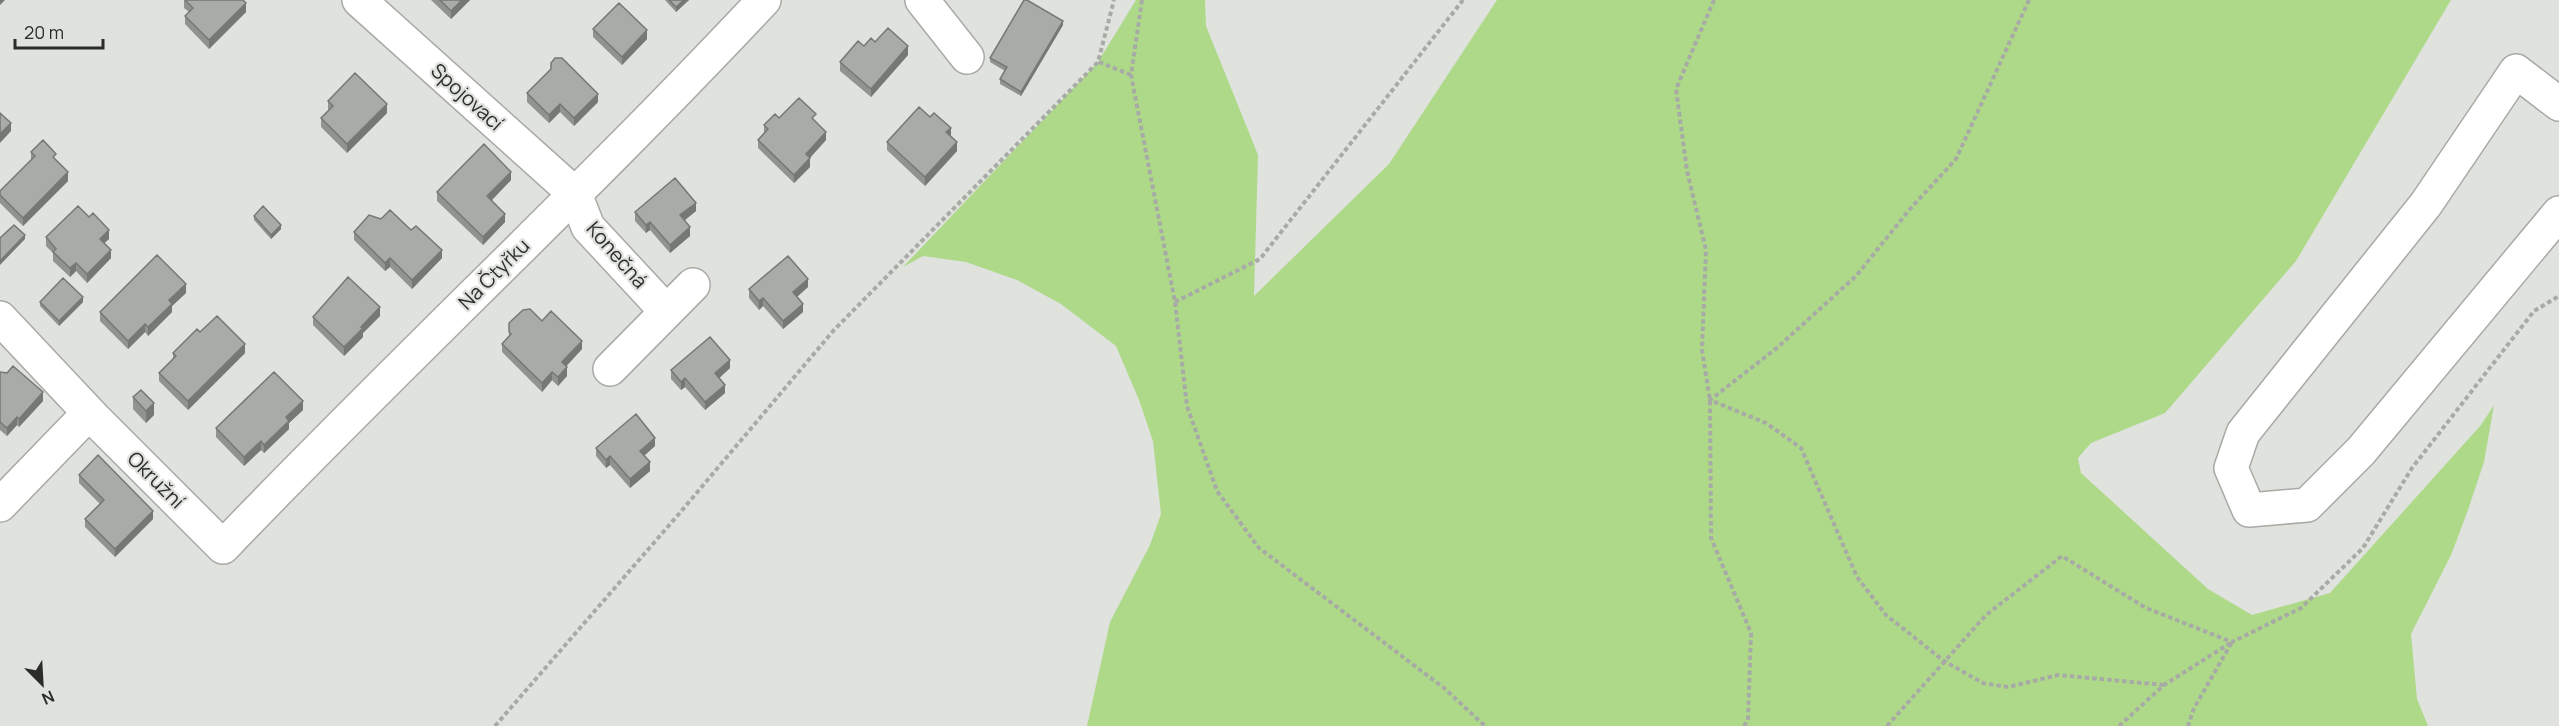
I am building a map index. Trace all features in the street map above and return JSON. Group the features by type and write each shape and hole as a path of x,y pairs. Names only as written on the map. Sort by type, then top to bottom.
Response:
{"street":[{"name":"Spojovací","path":"359,0 575,194"},
{"name":"Na Čtyřku","path":"224,548 299,468 692,77 764,0"},
{"path":"922,0 967,57"},
{"path":"2559,104 2516,71 2426,204 2243,433 2231,468 2249,510 2307,504 2361,451 2559,213"},
{"name":"Konečná","path":"575,194 588,227 666,311"},
{"path":"610,369 693,285"},
{"name":"Okružní","path":"0,318 89,413 224,548"},
{"path":"0,505 89,413"}],"path":[{"path":"495,726 671,524 834,330 1098,62 1114,0"},
{"path":"1142,0 1131,75 1175,302 1187,406 1217,491 1259,548 1444,688 1485,726"},
{"path":"1175,302 1260,259 1463,0"},
{"path":"1714,0 1676,89 1687,171 1706,250 1702,350 1710,400 1712,538 1751,633 1748,720 1744,726"},
{"path":"1710,400 1778,346 1856,276 1910,209 1956,159 2029,0"},
{"path":"1098,62 1131,75"},
{"path":"2119,726 2164,685 2232,642 2301,608 2363,548 2419,459 2534,311 2559,296"},
{"path":"1710,400 1766,423 1802,448 1857,577 1886,615 1944,661 1983,683 2008,687 2058,675 2164,685"},
{"path":"1887,726 1986,615 2062,556 2146,609 2232,642"},
{"path":"2188,726 2194,708 2232,642"}],"green space":[{"path":"1136,0 1205,0 1206,26 1258,155 1254,296 1389,164 1497,0 2451,0 2296,261 2165,413 2091,443 2078,458 2081,473 2208,589 2252,615 2330,593 2481,425 2494,405 2484,462 2468,510 2451,555 2411,634 2417,699 2428,726 1087,726 1110,622 1150,545 1161,514 1153,441 1139,400 1116,346 1061,304 1017,280 966,262 923,256 903,267 1098,62"}],"building":[{"path":"185,0 243,0 246,3 209,40 185,16 193,8"},
{"path":"440,0 462,0 451,11"},
{"path":"669,0 684,0 676,7"},
{"path":"1024,0 1063,21 1021,92 1000,79 1007,67 990,58"},
{"path":"619,3 647,30 622,57 593,29"},
{"path":"888,28 908,46 871,89 840,62 858,41 864,46 871,38 875,42"},
{"path":"555,58 562,58 598,94 574,118 560,104 549,115 527,93 551,69 551,63"},
{"path":"355,73 387,104 347,144 321,118 333,106 328,101"},
{"path":"799,98 816,114 812,118 826,132 806,154 810,158 794,175 758,140 768,129 764,125 775,114 779,118"},
{"path":"919,107 930,117 934,113 951,128 946,132 957,142 925,177 887,142"},
{"path":"0,113 11,123 0,134"},
{"path":"43,140 56,154 53,157 68,172 23,218 0,195 0,191 35,156 31,152"},
{"path":"484,144 511,172 487,196 505,214 483,237 437,192"},
{"path":"675,178 696,203 680,215 690,227 670,245 650,222 646,225 635,212"},
{"path":"78,206 89,217 93,213 109,230 100,239 111,250 87,274 76,263 70,268 53,252 56,249 46,237"},
{"path":"263,206 281,225 271,235 254,216"},
{"path":"390,210 411,230 416,226 442,250 412,280 390,258 385,263 354,232 369,215 381,219"},
{"path":"14,225 25,235 0,261 0,238"},
{"path":"157,255 186,284 169,300 172,304 148,327 145,324 128,341 100,312"},
{"path":"788,256 808,279 793,292 803,304 783,321 763,298 759,301 749,289"},
{"path":"348,277 380,307 344,347 313,317"},
{"path":"63,278 83,297 59,321 40,302"},
{"path":"530,309 542,321 551,311 582,341 562,362 567,367 558,377 552,372 542,383 502,344 511,334 509,323 523,310"},
{"path":"217,316 245,344 188,401 159,373 176,356 173,353 197,329 200,332"},
{"path":"710,337 730,360 715,373 725,385 705,402 685,378 681,382 671,370"},
{"path":"13,366 43,392 19,419 17,417 7,428 0,422 0,372 7,373"},
{"path":"274,372 303,401 286,417 289,421 264,445 261,441 244,457 216,428"},
{"path":"141,390 154,403 146,411 133,397"},
{"path":"636,414 655,438 640,451 650,462 630,479 610,456 606,460 596,448"},
{"path":"98,455 153,511 115,549 85,519 104,500 79,475"}]}
